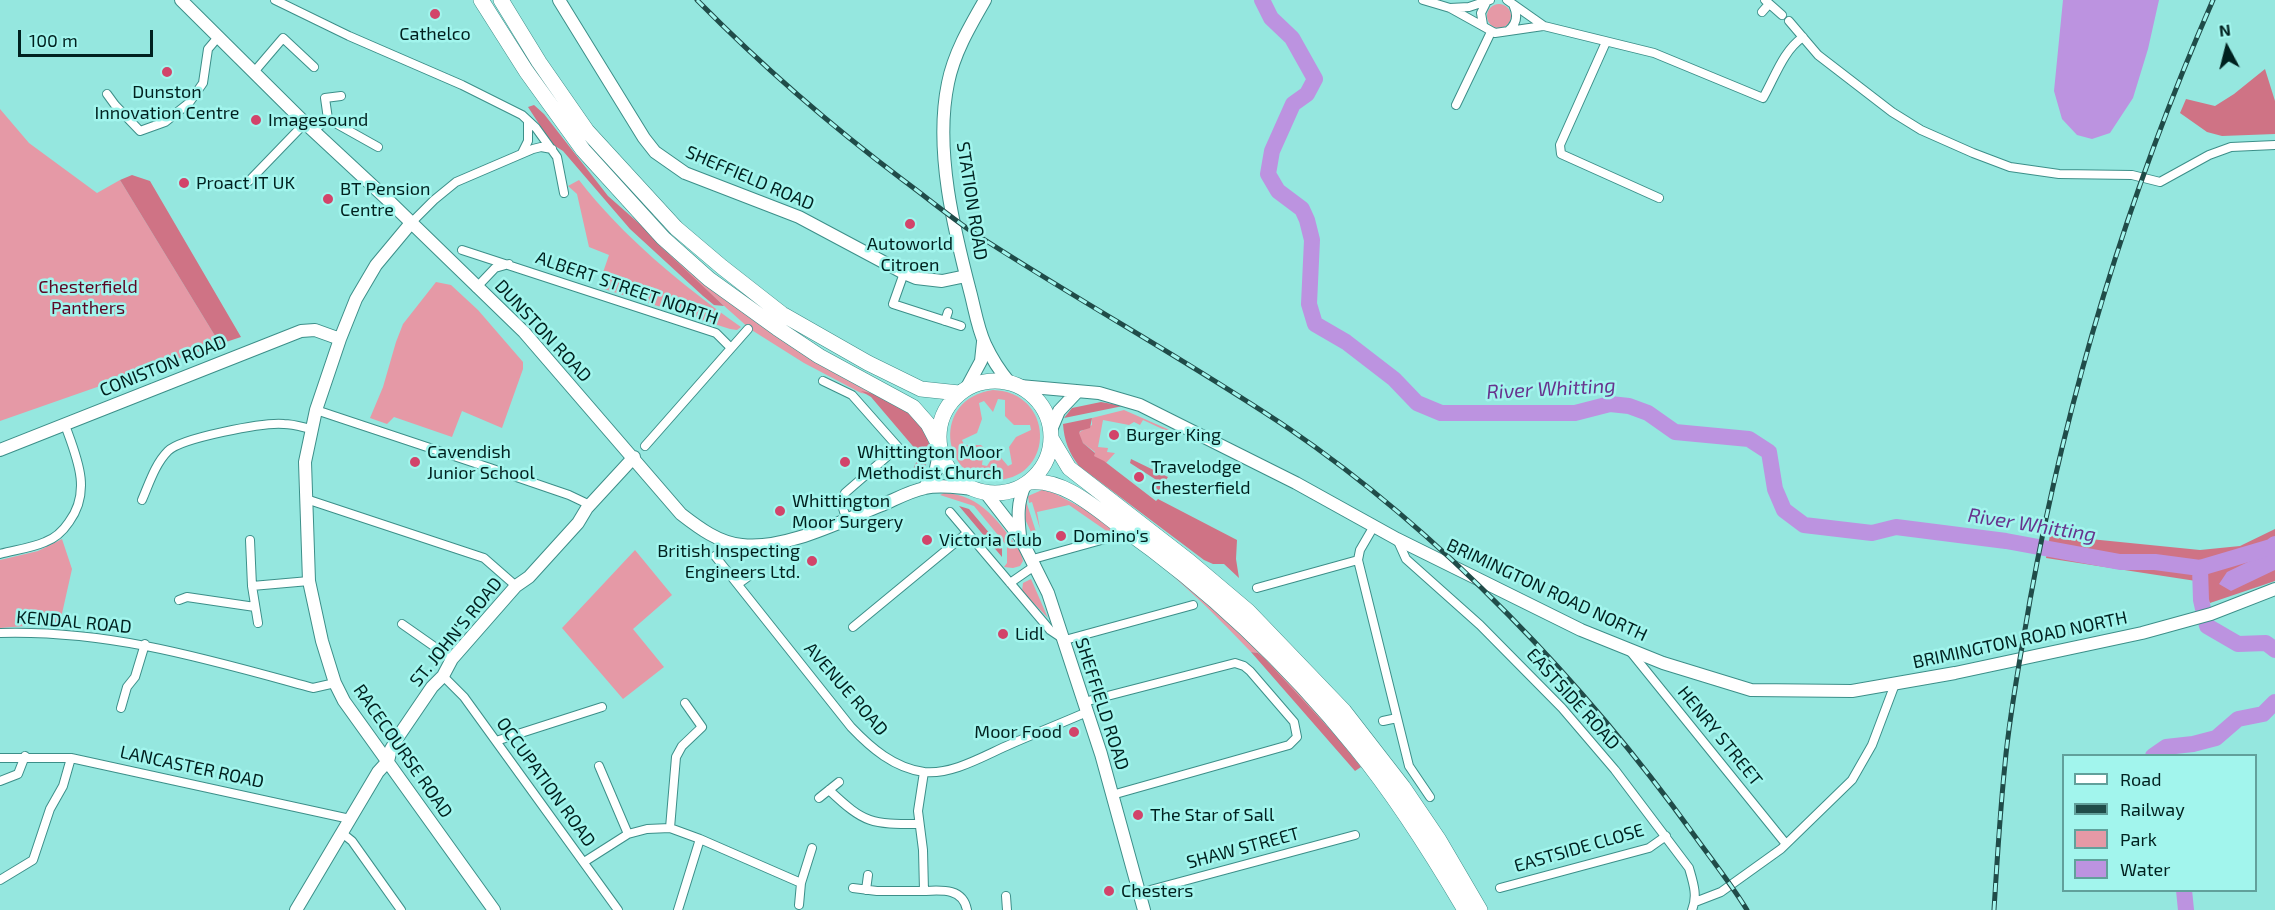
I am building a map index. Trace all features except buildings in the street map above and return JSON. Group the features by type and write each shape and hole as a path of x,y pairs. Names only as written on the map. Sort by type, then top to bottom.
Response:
{"highway":[{"path":"481,0 526,71 583,150 663,238 709,279 819,356 913,407 928,424 950,470 961,482 980,491 1000,493 1041,481 1060,487 1096,509 1170,561 1231,614 1317,702 1357,748 1425,842 1465,910"},
{"path":"501,0 539,62 587,131 676,228 782,314 868,363 921,389 963,390 989,381 1015,384 1037,400 1045,412 1051,434 1070,468 1190,562 1248,611 1344,711 1403,787 1439,840 1480,910"},
{"path":"940,447 938,434 941,419 948,405 963,390"},
{"path":"1027,484 1040,470 1048,454 1051,434"}],"main road":[{"name":"DUNSTON ROAD","path":"182,0 309,127 524,332 681,514 702,530 720,539 741,545 782,542 924,488 948,486 980,491"},
{"name":"SHEFFIELD ROAD","path":"559,0 644,138 669,164 685,173 799,217 916,278 942,281 966,276"},
{"name":"STATION ROAD","path":"985,0 971,23 953,63 948,82 944,119 948,187 966,276 984,342 1015,384"},
{"name":"RACECOURSE ROAD","path":"411,223 376,265 356,299 316,410 305,462 309,581 322,640 335,683 344,701 494,910"},
{"name":"CONISTON ROAD","path":"0,450 301,331 315,330 340,339"},
{"path":"963,390 981,361 984,342"},
{"name":"BRIMINGTON ROAD NORTH","path":"1015,384 1099,393 1140,405 1296,483 1396,539 1581,630 1663,663 1751,690 1852,691 1895,684 2069,650 2211,614 2275,590"},
{"path":"1051,434 1059,411 1077,392"},
{"path":"924,488 934,473 940,447"},
{"name":"ST. JOHN'S ROAD","path":"296,910 378,772 388,761 391,749 400,734 432,687 443,676 452,659 516,586 536,569 578,523 590,505 633,457"},
{"path":"1020,537 1017,511 1019,498 1027,484"},
{"path":"980,491 1020,537 1034,562 1065,640"},
{"name":"SHEFFIELD ROAD","path":"1065,640 1144,910"}],"street":[{"path":"275,0 522,115 536,128 552,149 559,163 564,193"},
{"path":"1423,0 1450,8 1484,25 1491,32 1500,34 1544,26"},
{"path":"1507,0 1544,26 1654,53 1763,98 1783,60 1794,44 1803,37"},
{"path":"1450,8 1488,1"},
{"path":"1484,25 1481,14 1488,1"},
{"path":"1762,12 1767,2 1785,18 1818,55 1892,112 1922,130 1972,153 2010,167 2059,174 2132,175 2160,182 2209,155 2231,147 2275,145"},
{"path":"1508,31 1515,23 1514,7"},
{"path":"1456,105 1491,32"},
{"path":"107,94 140,131 165,122 189,103 203,83 208,48 219,36"},
{"path":"254,72 283,38 314,67"},
{"path":"1606,42 1560,145 1561,154 1659,198"},
{"path":"328,119 325,98 341,96"},
{"path":"249,181 309,127 328,119"},
{"path":"328,119 378,147"},
{"path":"522,154 528,141 528,122"},
{"name":"RACECOURSE ROAD","path":"411,223 456,182 541,147 552,149"},
{"name":"ALBERT STREET NORTH","path":"462,250 716,333 730,348"},
{"name":"ALBERT STREET NORTH","path":"476,288 495,268 510,264"},
{"path":"904,273 893,304 947,316 961,326"},
{"path":"645,446 748,329"},
{"path":"823,381 852,395 905,455"},
{"path":"316,410 512,476 590,505"},
{"path":"142,500 152,475 169,450 242,427 283,424 311,429"},
{"path":"0,554 46,542 62,532 74,515 82,489 82,474 65,425"},
{"path":"847,518 842,501 845,493 898,447"},
{"path":"306,499 484,558 516,586"},
{"name":"SHEFFIELD ROAD","path":"950,512 1050,630 1065,640"},
{"path":"1374,526 1360,550 1358,560 1409,765 1430,797"},
{"path":"853,627 967,533"},
{"name":"EASTSIDE ROAD","path":"1396,539 1406,559 1480,625 1562,708 1615,770 1689,868 1694,884 1694,906"},
{"path":"250,540 252,586 258,623"},
{"path":"1010,583 1034,562 1105,540"},
{"name":"AVENUE ROAD","path":"715,556 863,739 889,760 906,768 924,772 951,769 1085,707 1235,663 1250,671 1294,722 1297,730 1294,742 1279,749 1112,795"},
{"path":"1257,588 1358,560"},
{"path":"738,584 749,576"},
{"path":"252,586 309,581"},
{"path":"179,600 187,597 255,607"},
{"path":"1065,640 1193,605"},
{"path":"402,624 452,659"},
{"name":"KENDAL ROAD","path":"0,633 84,635 145,644 313,688 335,683"},
{"path":"121,708 127,687 135,677 145,644"},
{"name":"HENRY STREET","path":"1628,649 1786,844"},
{"name":"OCCUPATION ROAD","path":"443,676 464,697 618,910"},
{"path":"1694,906 1721,892 1781,849 1852,780 1872,745 1895,684"},
{"path":"670,828 676,757 682,746 702,727 685,703"},
{"path":"496,741 602,707"},
{"path":"1383,721 1396,718"},
{"path":"0,781 18,774 25,756"},
{"name":"LANCASTER ROAD","path":"0,758 25,756 71,758 350,819"},
{"path":"0,880 33,860 50,809 63,786 71,758"},
{"path":"599,766 627,834"},
{"path":"924,772 919,801 924,891"},
{"path":"819,798 839,782"},
{"path":"829,790 851,810 871,822 919,824"},
{"path":"584,862 627,834 647,829 670,828 801,883"},
{"path":"342,833 352,841 401,910"},
{"name":"SHAW STREET","path":"1139,893 1355,835"},
{"name":"EASTSIDE CLOSE","path":"1500,888 1650,848 1666,836"},
{"path":"678,910 700,839"},
{"path":"798,905 801,883 812,848"},
{"path":"866,890 868,875"},
{"path":"853,888 952,891 961,897 967,910"},
{"path":"1000,910 1007,910 1006,896"}],"green space":[{"path":"1499,4 1504,5 1510,11 1510,21 1504,27 1499,28 1494,27 1488,21 1487,16 1488,11 1494,5"},
{"name":"Chesterfield Panthers","path":"0,109 29,143 97,193 120,180 220,344 0,421"},
{"path":"579,180 614,221 654,259 697,295 741,327 737,330 730,329 598,287 609,255 589,247 577,194 568,186"},
{"path":"659,241 884,397 861,393 804,363 750,329 685,271 658,244"},
{"path":"436,282 451,285 478,310 523,362 523,369 502,428 462,411 452,437 394,417 387,424 370,418 383,387 403,324"},
{"path":"993,390 1013,394 1028,404 1037,418 1040,434 1038,450 1030,465 1017,475 998,480 979,478 965,469 955,456 951,440 952,423 959,408 973,397","holes":["998,399 1005,400 1005,416 1014,425 1030,425 1031,430 1016,437 1009,447 1012,464 1008,466 996,452 987,466 982,465 984,448 981,445 964,445 962,440 977,433 982,419 979,403 984,401 993,412"]},
{"path":"1124,410 1172,431 1171,433 1143,420 1140,425 1134,422 1129,425 1103,420 1098,447 1108,448 1107,452 1115,453 1106,463 1093,456 1095,452 1083,443 1078,433 1092,425 1092,418"},
{"path":"1042,490 1054,493 1114,525 1256,642 1364,765 1361,767 1338,738 1258,653 1251,652 1186,587 1132,544 1113,531 1108,532 1069,505 1037,512 1040,529 1028,496"},
{"path":"944,493 969,499 989,512 1021,553 1023,561 1020,566 1004,567 1007,563 1007,546 974,506 940,495"},
{"path":"1026,501 1040,544 1039,546 1025,519"},
{"path":"62,539 72,569 59,627 0,628 0,560 38,551"},
{"path":"635,550 672,595 633,629 664,667 623,699 562,628"},
{"path":"1031,579 1048,618 1022,591 1023,583"}],"shaded area":[{"path":"2265,69 2275,101 2275,134 2222,136 2207,132 2180,113 2186,99 2215,106"},
{"path":"534,105 544,114 608,196 659,241 658,244 724,306 714,305 703,296 630,229 563,151 552,144 528,107"},
{"path":"132,175 150,181 241,337 220,344 120,180"},
{"path":"861,391 892,401 915,418 921,426 926,434 930,452 921,474 911,473 919,457 917,451 871,397"},
{"path":"1101,402 1123,406 1064,418 1072,408"},
{"path":"1092,418 1090,428 1079,433 1083,443 1095,453 1094,456 1104,461 1156,501 1158,499 1237,540 1236,559 1239,578 1224,564 1213,564 1204,560 1079,466 1068,446 1063,424"},
{"path":"1131,459 1168,477 1159,490 1154,487 1158,481 1130,463"},
{"path":"959,506 969,509 1002,548 1002,557"},
{"path":"2275,529 2275,581 2210,603 2196,581 2046,558 2050,535 2200,550 2240,546"},
{"path":"1251,652 1258,653 1265,659 1338,738 1361,767 1355,771"}],"water":[{"path":"2063,0 2159,0 2148,49 2133,98 2110,133 2092,139 2077,135 2062,119 2054,91"},
{"path":"2275,549 2275,570 2231,591 2219,584 2227,572"}],"waterway":[{"name":"River Whitting","path":"1262,0 1271,18 1292,38 1315,79 1307,94 1293,104 1272,151 1268,174 1278,191 1302,209 1307,220 1312,240 1309,304 1315,324 1346,342 1394,379 1417,403 1441,413 1575,413 1610,404 1629,406 1648,413 1675,432 1749,439 1769,452 1775,489 1784,510 1804,525 1872,533 1896,527 2006,541 2120,562 2155,562 2200,568"},
{"path":"2275,544 2200,568 2201,600 2207,626 2238,644 2266,643 2275,650"},
{"path":"2156,754 2166,747 2193,744 2216,738 2238,719 2263,714 2275,702"},
{"path":"2184,892 2186,910"}],"railway":[{"path":"697,0 746,48 823,116 962,225 1288,428 1345,469 1401,515 1455,563 1559,668 1652,779 1747,910"},
{"path":"1994,910 2003,782 2013,702 2030,600 2062,447 2104,295 2128,220 2154,146 2213,0"}],"place":[{"name":"Cathelco","path":"435,14"},
{"name":"Dunston Innovation Centre","path":"167,72"},
{"name":"Imagesound","path":"256,120"},
{"name":"Proact IT UK","path":"184,183"},
{"name":"BT Pension Centre","path":"328,199"},
{"name":"Autoworld Citroen","path":"910,224"},
{"name":"Burger King","path":"1114,435"},
{"name":"Cavendish Junior School","path":"415,462"},
{"name":"Whittington Moor Methodist Church","path":"845,462"},
{"name":"Travelodge Chesterfield","path":"1139,477"},
{"name":"Whittington Moor Surgery","path":"780,511"},
{"name":"Domino's","path":"1061,536"},
{"name":"Victoria Club","path":"927,540"},
{"name":"British Inspecting Engineers Ltd.","path":"812,561"},
{"name":"Lidl","path":"1003,634"},
{"name":"Moor Food","path":"1074,732"},
{"name":"The Star of Sall","path":"1138,815"},
{"name":"Chesters","path":"1109,891"}]}
